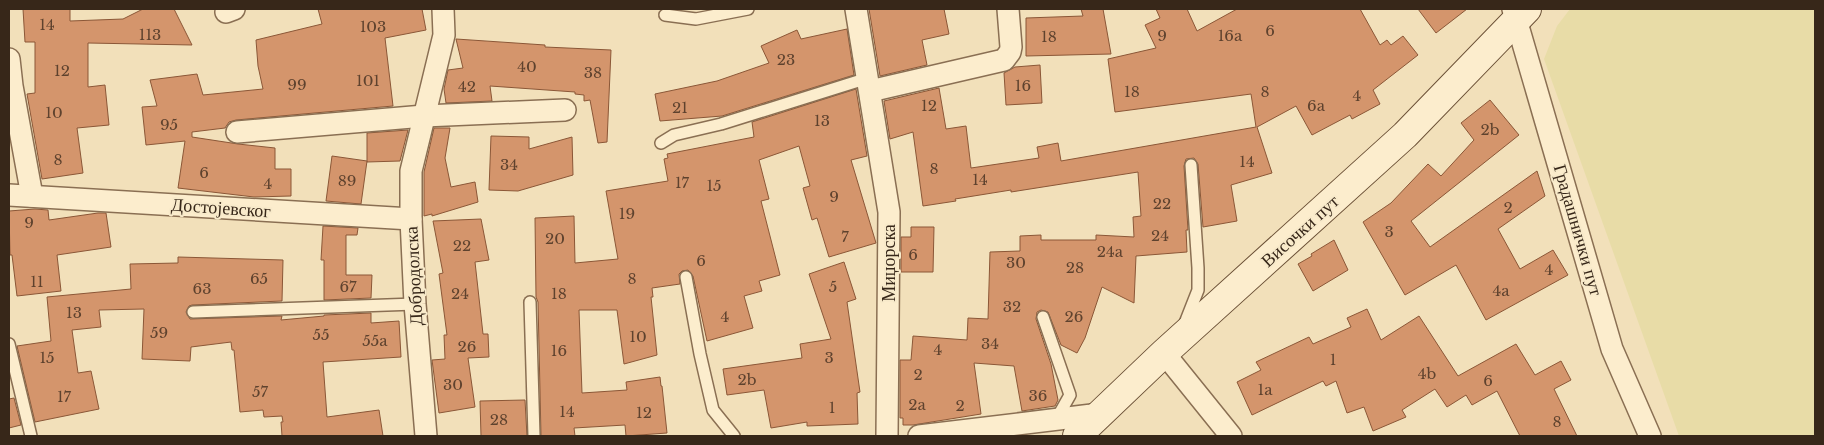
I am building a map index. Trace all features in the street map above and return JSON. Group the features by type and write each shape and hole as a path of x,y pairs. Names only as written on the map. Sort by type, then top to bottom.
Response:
{"main road":[{"name":"Височки пут","path":"1077,436 1164,353 1405,135 1519,12"}],"street":[{"name":"Добродолска","path":"426,436 415,304 411,171 444,35 443,9"},
{"name":"Миџорска","path":"856,9 889,212 887,436"},
{"path":"869,85 1004,60 1011,47 1008,9"},
{"name":"Градашнички пут","path":"1519,12 1612,349 1650,436"},
{"path":"9,60 10,86 32,196"},
{"path":"238,132 424,116 565,110"},
{"name":"Достојевског","path":"9,196 411,219"},
{"path":"1164,353 1231,436"},
{"path":"919,436 1100,414"}],"lane":[{"path":"665,15 696,19 748,9"},
{"path":"661,143 674,135 869,85"},
{"path":"1164,353 1185,322 1198,290 1191,165"},
{"path":"686,277 700,354 713,410 734,436"},
{"path":"530,302 534,436"},
{"path":"193,312 415,304"},
{"path":"1043,317 1070,394 1057,418"},
{"path":"9,344 31,436"}],"shaded area":[{"path":"1570,9 1815,9 1815,436 1679,436 1544,59 1557,26"}],"building":[{"path":"23,9 70,9 70,21 123,19 143,9 174,9 192,45 88,43 88,87 105,85 109,125 77,128 83,173 42,179 27,94 35,93 35,42 25,42"},
{"path":"318,9 422,9 426,30 385,38 393,106 236,120 229,122 225,128 192,132 192,137 275,148 275,169 291,169 291,196 254,197 178,188 185,141 146,145 142,107 157,106 150,80 197,74 203,95 263,89 258,66 256,40 322,24"},
{"path":"869,9 944,9 949,34 922,40 927,65 880,76"},
{"path":"1081,9 1103,9 1111,54 1026,56 1026,18 1083,16"},
{"path":"1156,9 1187,9 1197,31 1237,9 1360,9 1380,45 1387,40 1391,45 1403,36 1418,55 1373,90 1380,104 1352,119 1350,115 1312,135 1296,106 1257,127 1272,173 1231,185 1237,221 1203,227 1198,164 1194,158 1186,159 1184,166 1188,230 1186,230 1187,252 1136,256 1134,303 1102,287 1085,338 1077,353 1061,345 1048,312 1041,310 1037,312 1036,319 1051,364 1058,400 1055,406 1022,411 1014,366 974,363 981,414 903,425 903,418 900,418 900,360 911,360 913,336 967,340 968,318 988,319 990,252 1020,251 1020,236 1041,235 1041,240 1096,240 1096,235 1134,237 1133,217 1141,216 1138,172 1011,192 1011,190 923,206 913,132 890,139 884,101 939,88 946,129 966,126 971,168 1039,158 1037,147 1058,143 1061,161 1256,127 1251,94 1115,112 1108,59 1156,48 1145,25 1160,18"},
{"path":"1418,9 1467,9 1436,33"},
{"path":"847,29 854,75 722,116 660,121 655,94 717,81 769,63 761,46 797,30 801,39"},
{"path":"456,39 545,45 545,47 611,50 607,142 598,143 590,100 584,101 584,95 575,94 575,92 490,86 492,101 446,103 444,89 448,70 463,68"},
{"path":"1040,65 1042,103 1006,105 1004,73 1015,67"},
{"path":"856,89 867,156 851,160 876,243 829,257 817,218 812,220 803,188 810,186 799,146 759,160 769,199 761,201 780,275 759,281 762,291 744,296 753,328 707,341 693,276 688,270 682,271 679,274 680,284 652,288 653,297 651,297 657,355 624,364 617,310 579,310 582,393 627,390 626,382 660,377 667,433 626,436 625,425 574,428 575,436 541,436 535,218 574,216 575,263 618,259 606,191 668,181 664,159 668,158 667,154 754,137 752,122"},
{"path":"1490,100 1519,135 1411,221 1430,247 1537,171 1545,196 1498,229 1520,269 1553,250 1568,275 1486,320 1456,265 1405,295 1363,222 1391,203 1428,164 1441,176 1474,140 1461,123"},
{"path":"434,128 450,128 445,158 451,187 475,182 478,202 432,216 432,214 424,216 424,172"},
{"path":"408,130 400,161 367,162 367,133"},
{"path":"491,136 529,137 529,149 572,137 573,175 518,191 489,190"},
{"path":"332,156 367,161 361,204 326,201"},
{"path":"48,210 49,220 106,213 111,247 57,255 61,291 17,296 12,255 10,255 9,211"},
{"path":"481,219 489,260 475,262 483,334 488,334 489,357 468,358 475,407 439,413 432,360 445,359 444,335 447,335 439,274 443,273 433,221"},
{"path":"323,226 358,228 357,235 346,235 346,275 372,275 371,298 324,300 324,260 321,260"},
{"path":"911,227 934,227 933,272 901,272 901,237 911,237"},
{"path":"1334,240 1348,270 1313,291 1298,264"},
{"path":"178,257 283,260 282,301 192,305 189,306 186,312 190,319 282,316 281,320 324,315 371,313 371,323 399,321 401,357 323,362 327,417 379,410 383,436 282,436 282,416 264,417 263,410 240,412 234,350 232,350 231,342 191,347 190,361 142,359 144,309 99,310 101,327 72,330 78,373 91,371 99,409 35,422 17,346 51,341 47,297 131,289 130,264 178,263"},
{"path":"844,262 856,299 847,302 860,392 857,393 858,424 807,426 807,422 771,428 764,390 727,395 723,369 802,358 800,344 831,339 809,274"},
{"path":"1367,309 1381,340 1419,316 1458,376 1516,344 1535,375 1561,361 1571,380 1554,389 1577,436 1520,436 1497,391 1472,405 1466,395 1447,407 1435,389 1402,410 1406,417 1373,431 1364,407 1347,413 1336,381 1326,386 1323,381 1252,415 1237,382 1261,370 1256,362 1309,337 1313,344 1351,327 1347,318"},
{"path":"14,398 21,425 9,428 9,399"},
{"path":"525,400 527,436 481,436 480,401"}]}
